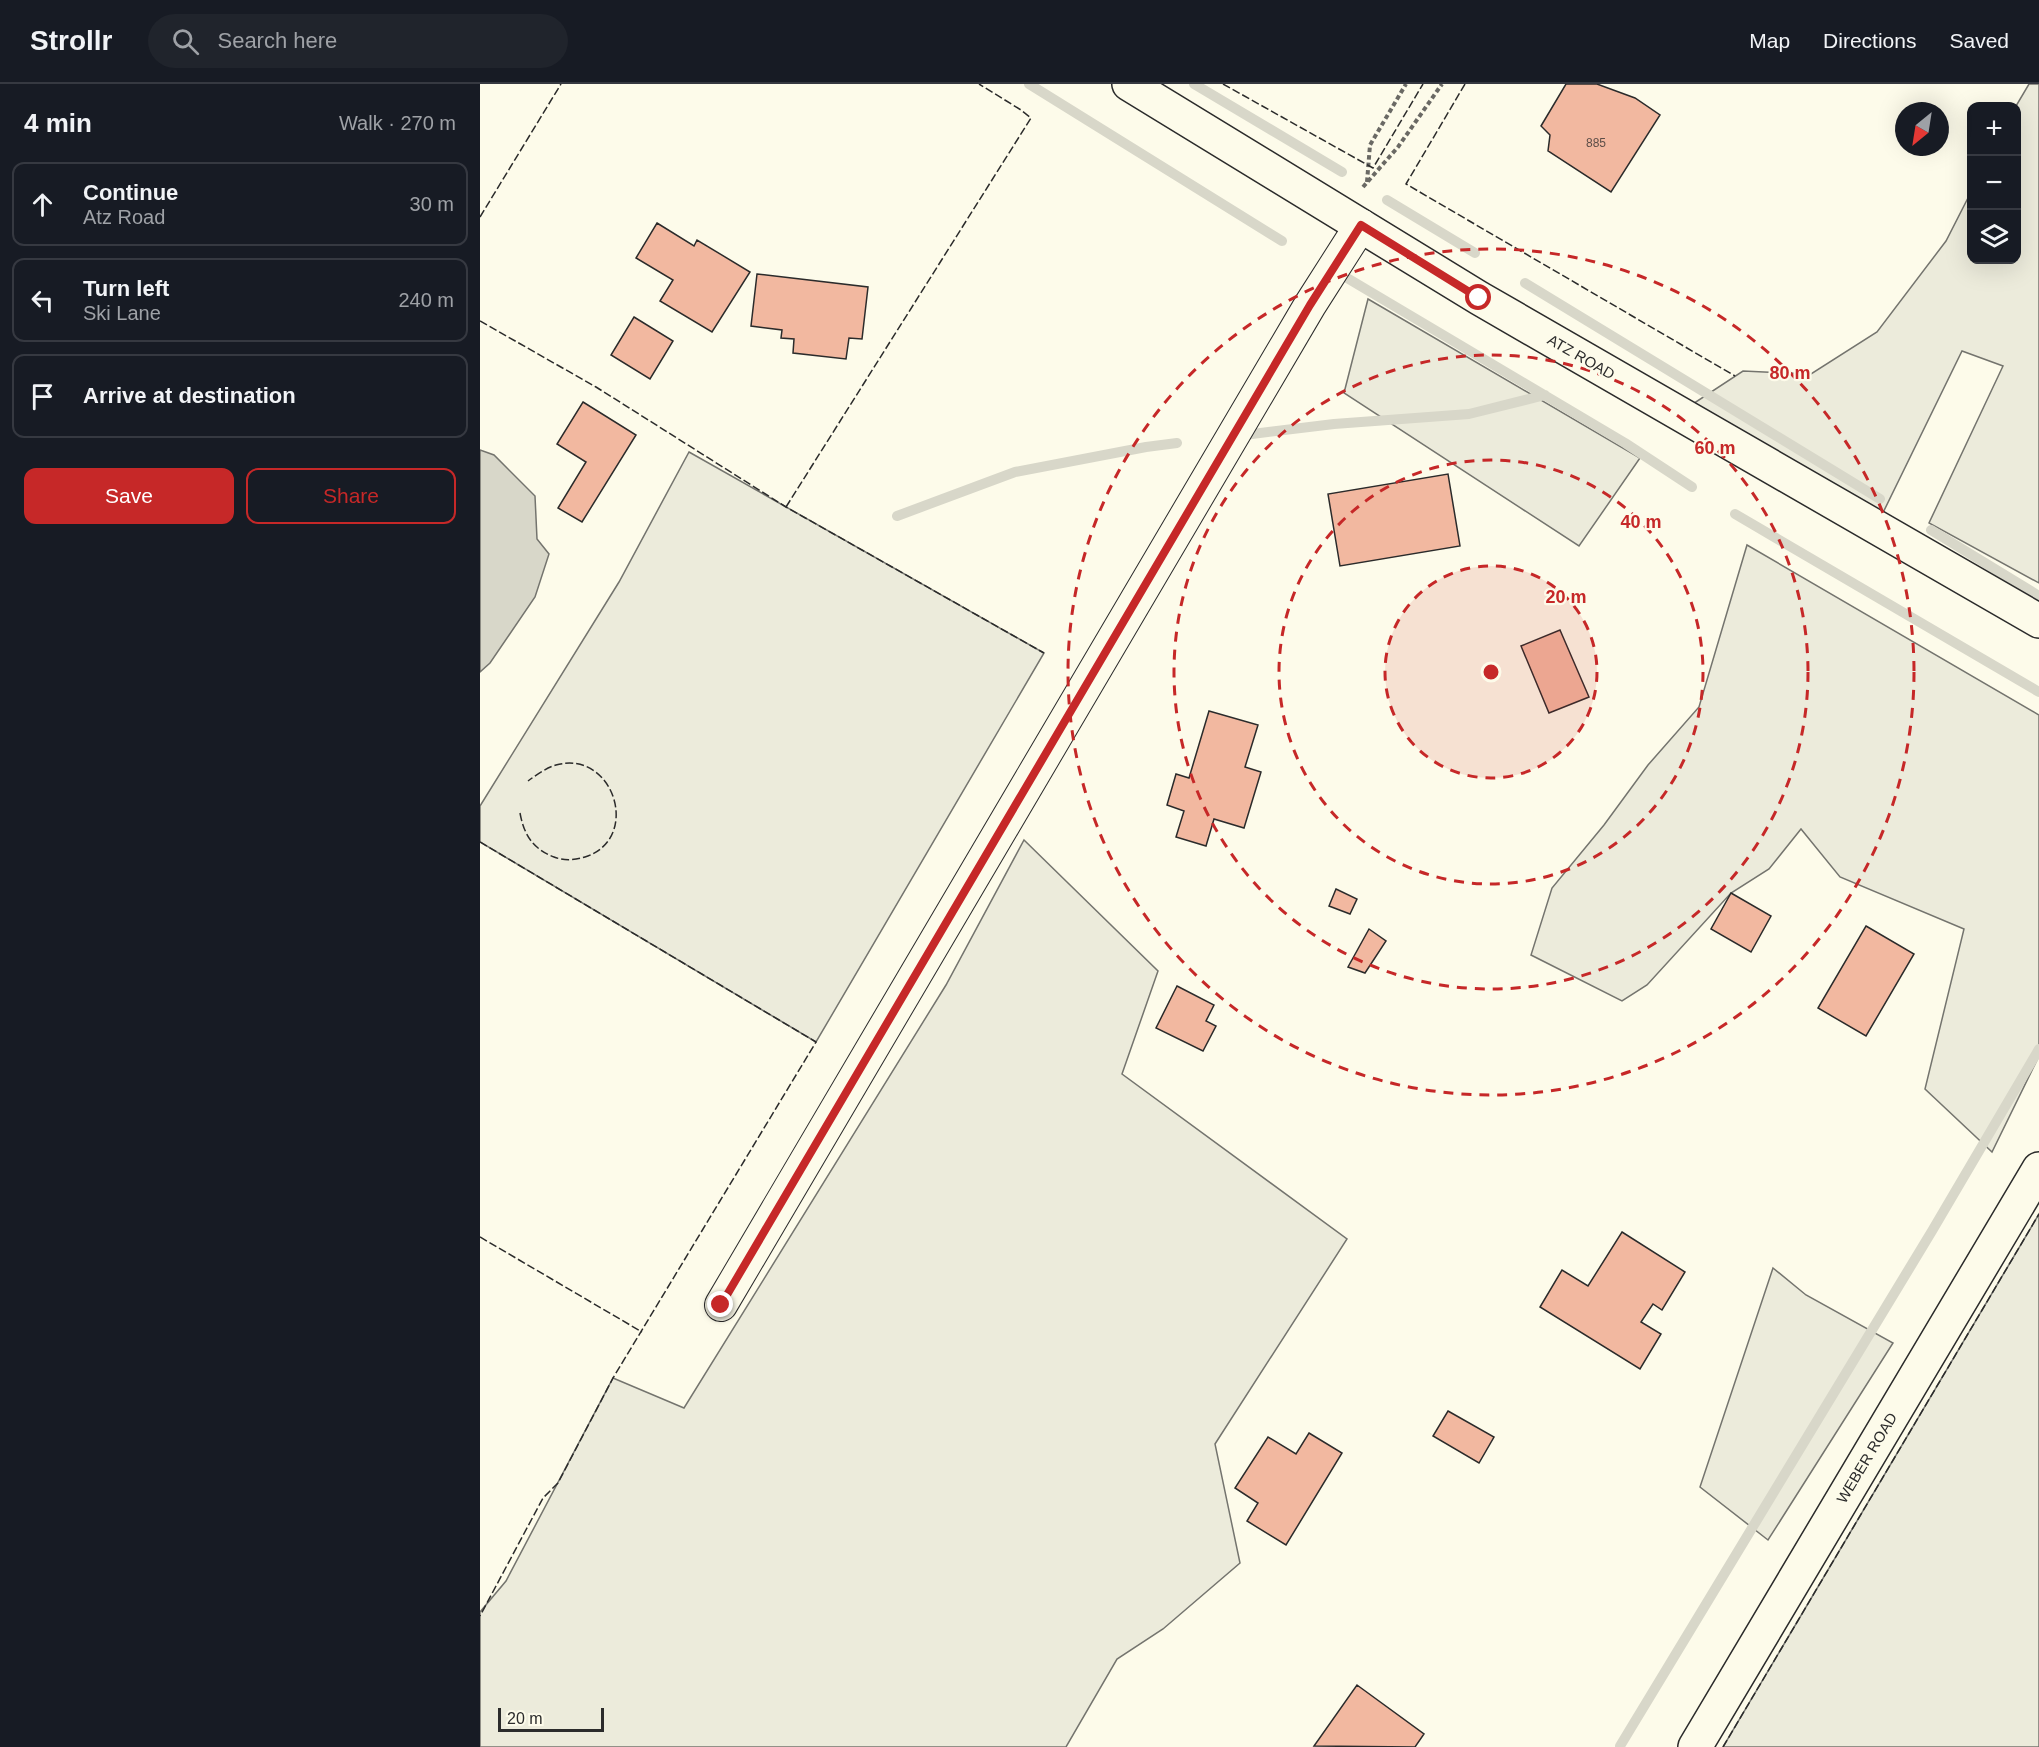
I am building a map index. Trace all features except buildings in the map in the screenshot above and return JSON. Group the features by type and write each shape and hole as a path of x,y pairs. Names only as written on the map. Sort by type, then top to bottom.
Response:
{"street":[{"name":"ATZ ROAD","path":"1129,84 1479,298 2039,621"},
{"path":"721,1305 1310,305 1361,225"},
{"name":"WEBER ROAD","path":"1695,1747 2039,1169"}],"path":[{"path":"1367,182 1370,145 1406,84"},
{"path":"1361,225 1359,192 1398,147 1442,84"}],"shaded area":[{"path":"2029,84 2039,84 2039,583 1929,523 2003,366 1962,351 1876,527 1679,413 1743,371 1811,374 1877,332 1946,241 1967,200 1967,264 2021,264 2021,102 2018,102"},
{"path":"1368,299 1640,458 1579,546 1344,393"},
{"path":"480,450 494,455 535,496 537,539 549,554 535,597 490,663 480,672"},
{"path":"689,452 1044,653 816,1042 480,842 480,806 619,582"},
{"path":"1747,545 2039,715 2039,1056 1992,1152 1925,1089 1964,929 1840,877 1801,829 1769,869 1731,893 1647,985 1622,1001 1531,955 1552,888 1604,825 1648,765 1699,707"},
{"path":"1024,840 1158,971 1122,1074 1347,1239 1215,1444 1240,1563 1163,1629 1117,1659 1066,1747 480,1747 480,1612 506,1581 613,1378 684,1408 946,985"},
{"path":"2039,1214 2039,1747 1723,1747"},
{"path":"1773,1268 1806,1295 1893,1343 1768,1540 1700,1487"}],"waterway":[{"path":"1029,84 1282,241"},
{"path":"1194,84 1342,172"},
{"path":"1387,200 1475,253"},
{"path":"1342,275 1625,443 1692,487"},
{"path":"1525,283 1880,499"},
{"path":"1244,435 1334,424 1469,414 1545,395"},
{"path":"897,516 1015,472 1177,443"},
{"path":"1735,514 2039,692"},
{"path":"1931,530 2039,596"},
{"path":"1620,1746 1932,1231 2039,1049"}],"fence":[{"path":"480,217 561,84"},
{"path":"786,507 1031,118 979,84"},
{"path":"1223,84 1373,168 1423,84"},
{"path":"1465,84 1406,184 1735,376"},
{"path":"480,321 596,387 786,507 1044,653"},
{"path":"520,813 524,828 535,845 547,854 562,859 585,857 602,847 613,833 616,816 614,798 606,782 593,770 576,764 556,765 528,781"},
{"path":"480,842 816,1042 613,1378 558,1483 543,1498 480,1616"},
{"path":"1723,1747 2039,1214"},
{"path":"480,1237 642,1332"}],"route":[{"path":"721,1305 1310,305 1361,225 1479,298"}]}
